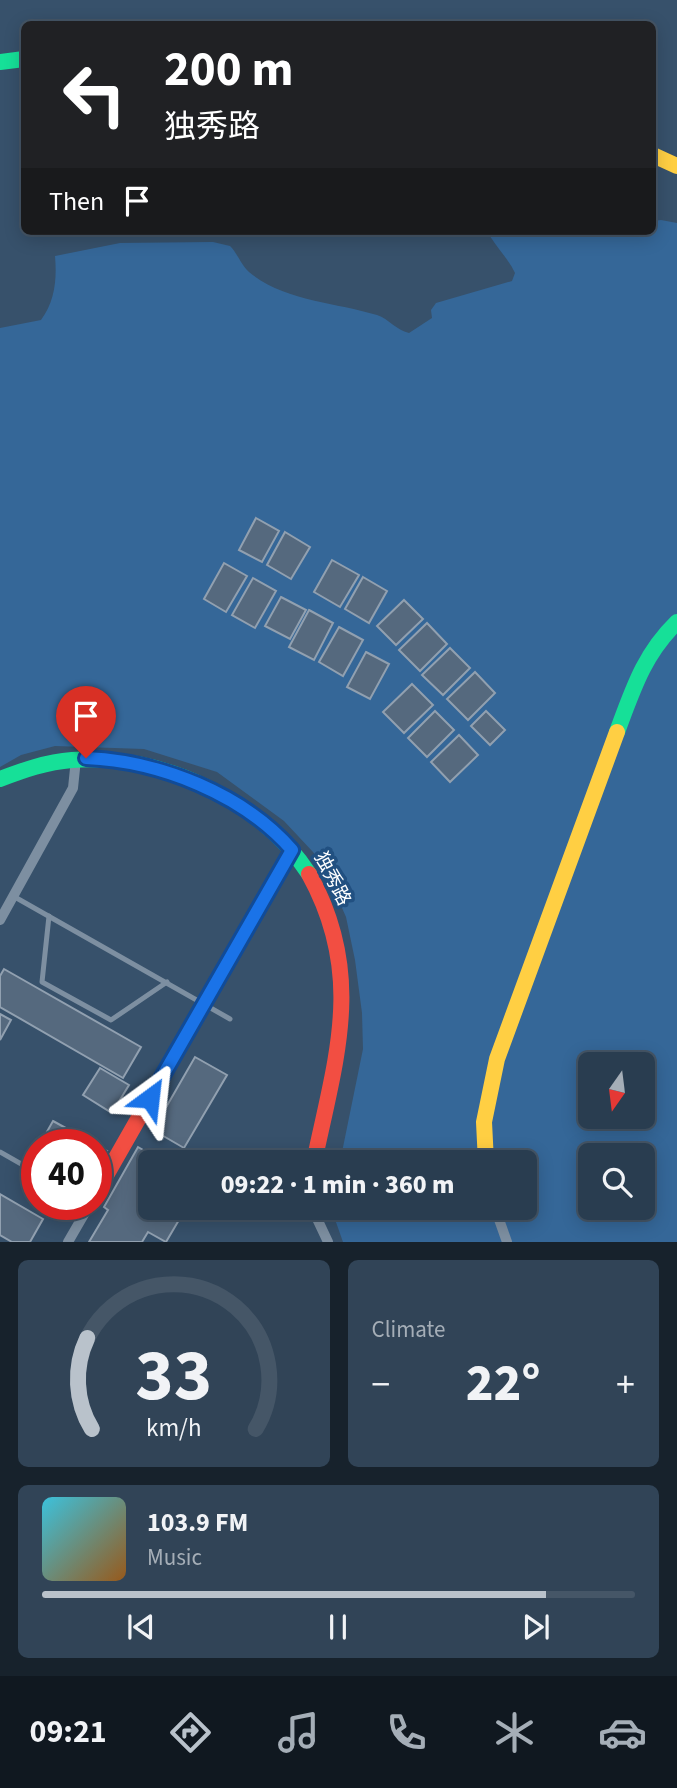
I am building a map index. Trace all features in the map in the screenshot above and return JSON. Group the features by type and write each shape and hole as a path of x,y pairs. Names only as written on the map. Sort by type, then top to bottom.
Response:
{"street":[{"path":"0,62 21,60"},
{"path":"656,156 677,166"},
{"path":"486,1150 485,1105 506,1031 636,680 656,642 677,622"},
{"path":"0,920 73,788 76,759"},
{"name":"独秀路","path":"0,779 32,765 76,759 133,764 188,781 258,819 292,850 310,876 327,909 343,978 339,1036 316,1150"},
{"path":"112,1165 292,850"},
{"path":"68,1242 81,1220"},
{"path":"318,1220 328,1242"},
{"path":"499,1220 507,1242"}],"lane":[{"path":"13,896 230,1019"},
{"path":"49,916 42,982 111,1020 167,982"},
{"path":"0,1152 21,1164"}],"shaded area":[{"path":"656,221 677,223 677,1242 343,1242 335,1220 537,1220 537,1150 342,1150 363,1049 362,1013 346,917 324,867 313,852 284,821 217,772 144,749 55,746 21,755 0,767 0,328 41,320 54,290 55,256 120,243 213,242 230,246 249,272 278,289 310,300 377,315 409,333 432,318 431,310 436,303 512,281 515,273 490,235 656,235"}],"building":[{"path":"256,518 279,531 262,562 239,550"},
{"path":"285,532 310,547 291,579 267,565"},
{"path":"332,560 359,575 340,607 314,592"},
{"path":"224,563 247,576 226,612 204,599"},
{"path":"363,577 387,591 369,623 345,609"},
{"path":"253,578 276,591 255,628 232,615"},
{"path":"281,597 306,610 290,639 265,626"},
{"path":"404,600 423,619 396,645 377,626"},
{"path":"309,610 333,623 314,660 289,647"},
{"path":"427,623 447,644 420,671 399,650"},
{"path":"339,627 363,640 343,676 319,662"},
{"path":"450,648 470,668 443,695 422,675"},
{"path":"366,652 389,664 370,699 347,687"},
{"path":"475,672 495,693 468,720 447,699"},
{"path":"412,684 433,705 404,733 383,712"},
{"path":"435,711 454,730 427,757 408,738"},
{"path":"486,711 505,730 490,745 471,726"},
{"path":"459,735 478,755 450,782 431,762"},
{"path":"4,969 141,1047 123,1078 0,1007 0,976"},
{"path":"0,1014 11,1020 0,1040"},
{"path":"195,1057 227,1075 184,1148 153,1130"},
{"path":"100,1068 129,1085 112,1113 83,1095"},
{"path":"53,1121 68,1129 48,1129"},
{"path":"138,1147 143,1150 138,1150 138,1220 179,1220 166,1242 148,1232 142,1242 89,1242 102,1220 112,1220 112,1193"},
{"path":"0,1194 21,1206 21,1220 42,1220 30,1242 12,1242 0,1235"}],"traffic: fast":[{"path":"0,62 21,59"},
{"path":"617,732 634,687 648,660 677,622"},
{"path":"0,779 44,765 72,760 139,764 173,773 206,787 264,824 289,848 309,874"},
{"path":"238,944 292,850"}],"traffic: slow":[{"path":"656,156 677,166"},
{"path":"485,1150 484,1122 497,1059 617,732"}],"traffic: jam":[{"path":"309,874 326,911 336,947 341,982 337,1051 317,1150"},
{"path":"112,1165 238,944"}],"route":[{"path":"86,758 133,764 188,781 243,809 268,826 292,850 150,1098"}]}
